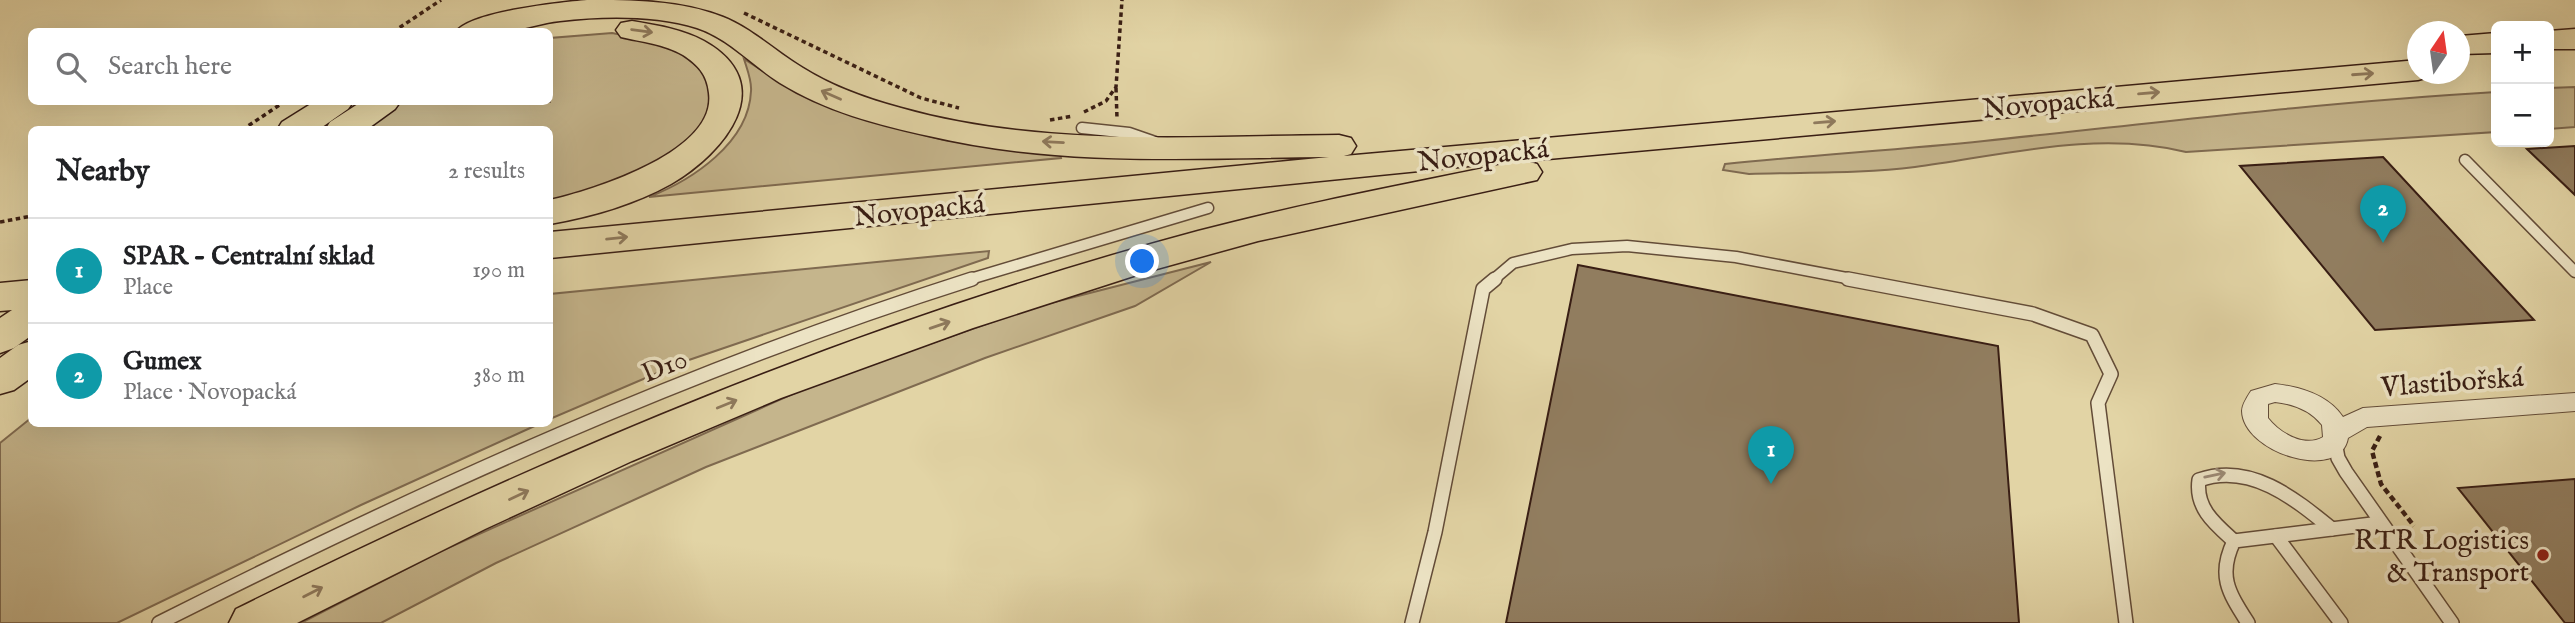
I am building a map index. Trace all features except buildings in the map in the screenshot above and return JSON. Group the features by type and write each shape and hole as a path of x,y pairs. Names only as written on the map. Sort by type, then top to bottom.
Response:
{"highway":[{"path":"484,28 513,19 570,8 623,6 663,10 712,23 818,89 903,119 992,137 1169,146 1341,146"},
{"path":"553,34 608,29 668,37 693,46 713,59 727,86 725,107 715,128 698,148 674,166 624,192 553,211"},
{"path":"2554,40 2575,38"},
{"path":"2470,44 2491,43"},
{"name":"Novopacká","path":"553,221 2168,67 2407,49"},
{"path":"2554,62 2575,60"},
{"path":"2470,66 2491,65"},
{"name":"Novopacká","path":"553,245 1757,128 2407,71"},
{"path":"300,126 331,105"},
{"path":"348,126 379,105"},
{"path":"252,623 363,567 534,488 719,408 841,359 1024,296 1318,214 1757,128"},
{"path":"0,273 28,270"},
{"path":"0,298 28,294"},
{"path":"0,338 28,319"},
{"path":"0,379 28,359"}],"street":[{"name":"Vlastibořská","path":"2336,437 2348,424 2373,417 2575,402"}],"lane":[{"path":"1082,128 1129,133 1169,146"},
{"path":"2465,160 2575,272"},
{"name":"D10","path":"159,623 312,546 500,459 654,395 792,341 965,280 1208,208"},
{"path":"1412,623 1435,532 1483,289 1513,263 1572,249 1627,246 1763,262 2033,314 2092,335 2111,374 2098,404 2126,623"},
{"path":"2336,437 2342,465 2452,623"},
{"path":"2234,541 2201,506 2196,490 2199,480 2210,474 2227,473 2267,484 2301,503 2332,529"},
{"path":"2234,541 2380,523"},
{"path":"2276,536 2341,623"},
{"path":"2234,541 2225,556 2225,585 2248,623"}],"path":[{"path":"399,28 441,0"},
{"path":"1117,118 1116,87 1122,0"},
{"path":"736,10 921,98 960,108"},
{"path":"1039,121 1056,120 1093,108 1105,101 1116,87"},
{"path":"248,126 280,105"},
{"path":"0,222 28,217"},
{"path":"2381,436 2372,451 2381,484 2414,526"}],"shaded area":[{"path":"612,33 679,46 704,63 716,110 675,156 574,199 553,203 553,126 368,126 396,105 553,105 553,38"},
{"path":"744,59 768,74 878,123 944,140 1060,154 1061,158 649,197 700,170 729,143 748,110 751,91"},
{"path":"2575,87 2575,127 2554,129 2554,88"},
{"path":"2491,92 2491,132 2186,152 2119,143 2085,144 1874,171 1749,174 1723,170 1725,164"},
{"path":"989,251 988,258 683,362 553,418 553,294"},
{"path":"1211,262 1135,306 985,358 706,467 496,563 381,623 301,623 439,552 815,384 1035,307"},
{"path":"28,420 28,427 532,427 361,505 117,623 0,623 0,443"}],"place":[{"name":"Gumex","path":"2383,243"},
{"name":"SPAR - Centralní sklad","path":"1771,484"},
{"name":"RTR Logistics & Transport","path":"2543,555"}]}
